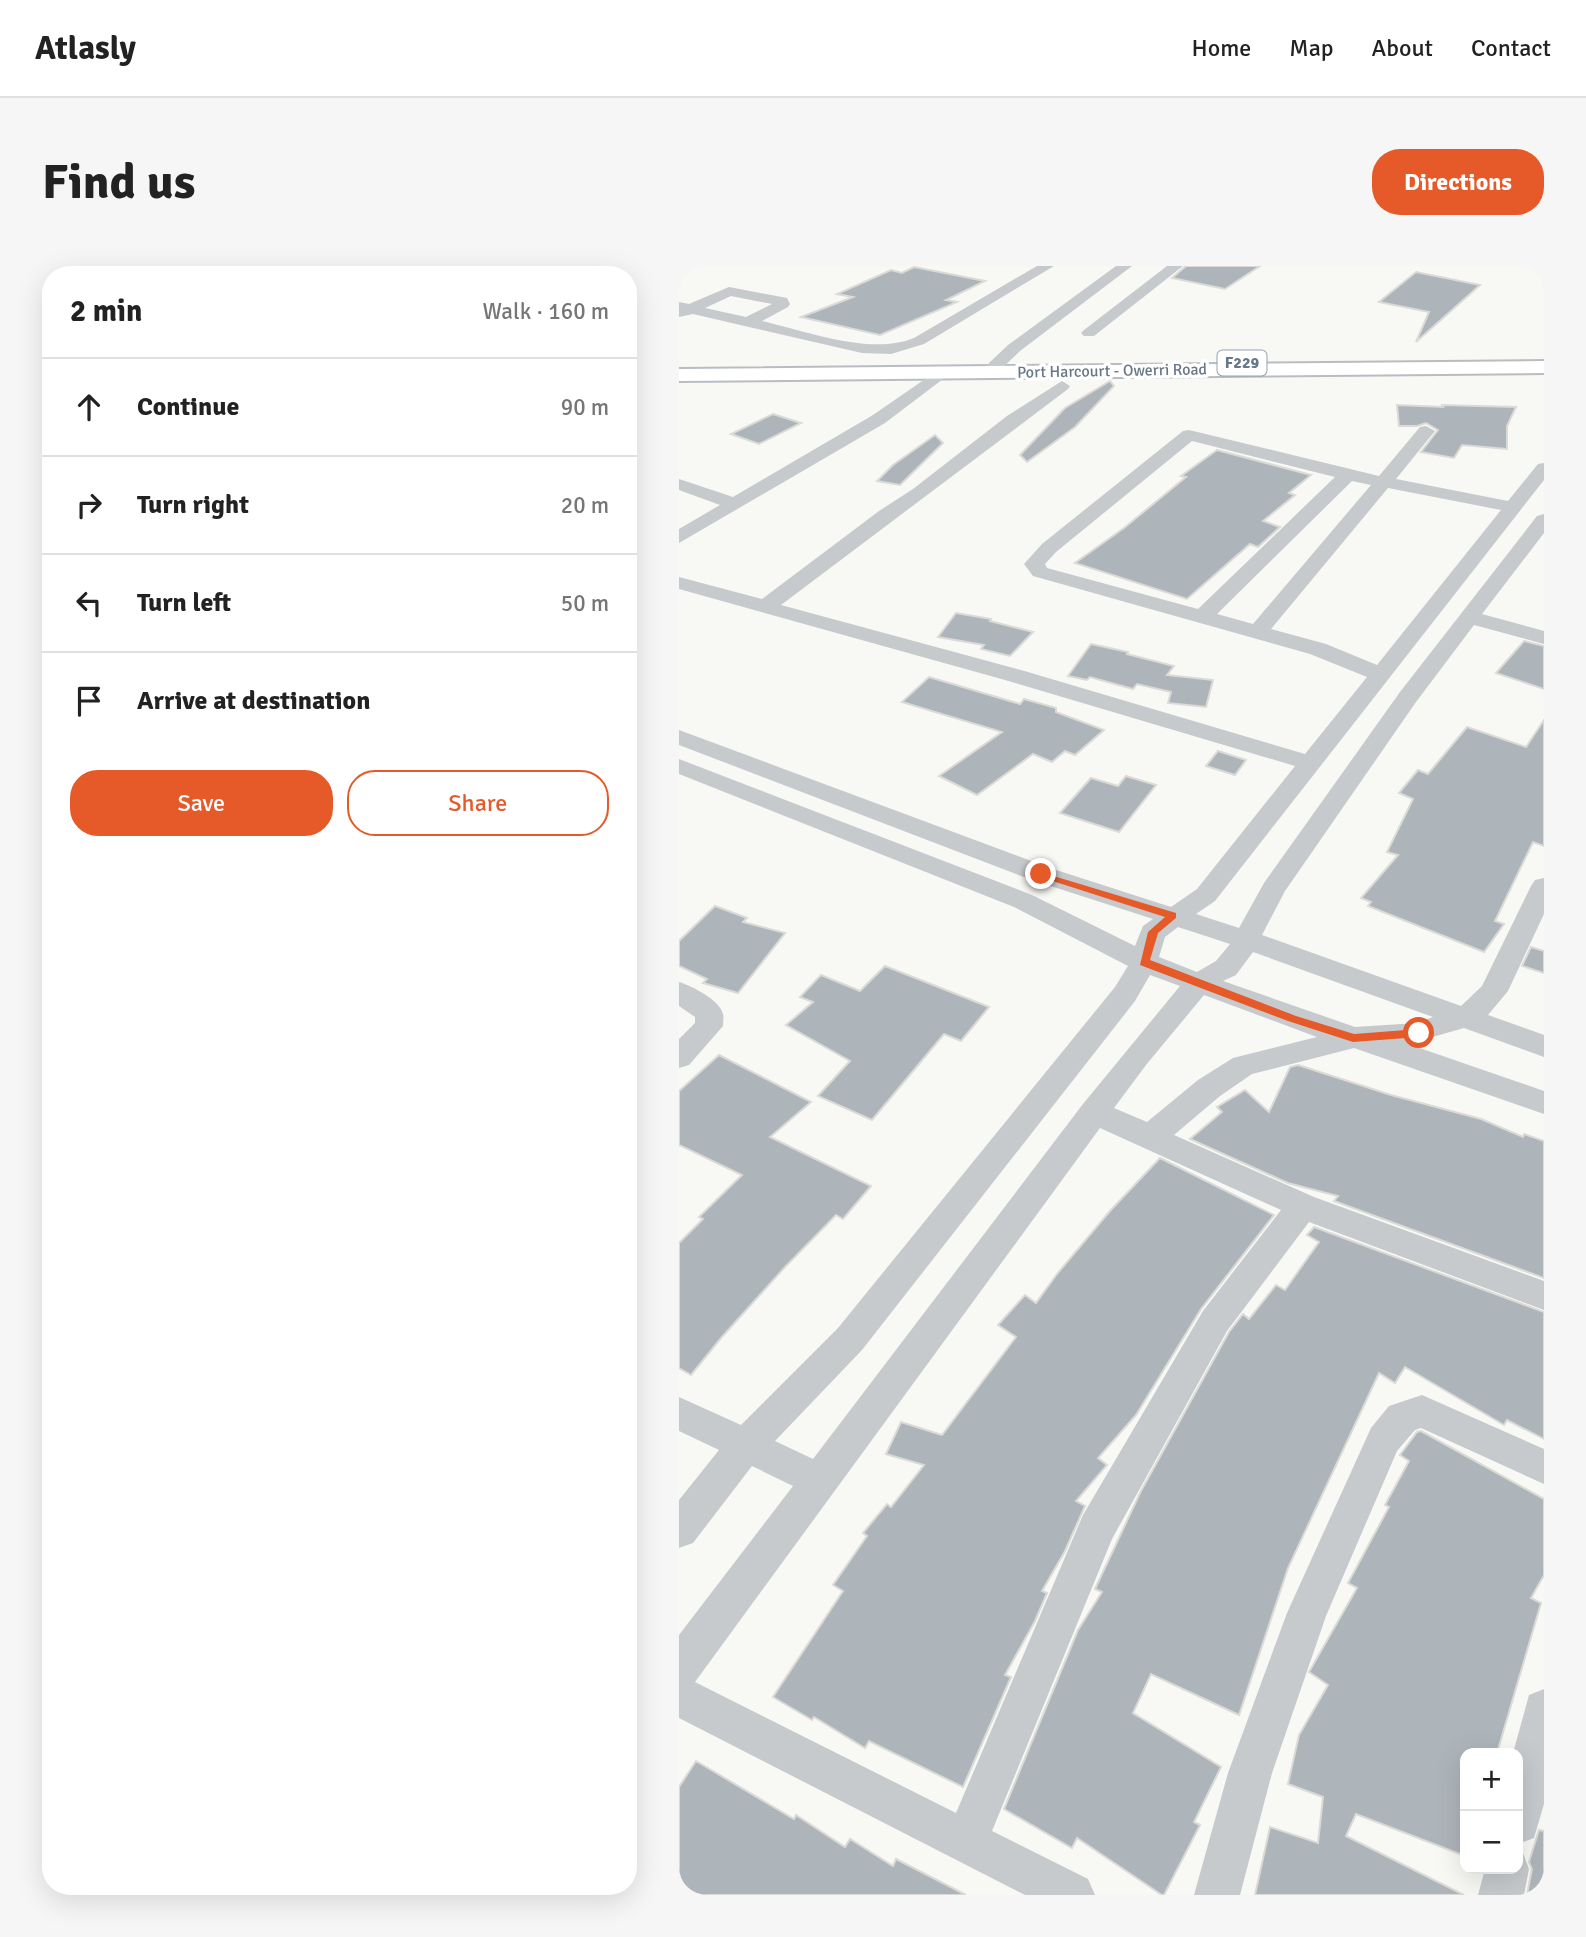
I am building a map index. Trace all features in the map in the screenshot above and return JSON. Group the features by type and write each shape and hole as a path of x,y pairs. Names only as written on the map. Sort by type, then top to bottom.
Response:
{"main road":[{"name":"Port Harcourt - Owerri Road","path":"679,369 1544,360"},
{"name":"Port Harcourt - Owerri Road","path":"679,375 1544,367"}],"street":[{"path":"683,310 750,321 876,350 904,348 1047,266"},
{"path":"995,366 1014,348 1125,266"},
{"path":"1089,333 1176,266"},
{"path":"683,310 729,291 782,301 783,304 750,321"},
{"path":"679,330 711,313"},
{"path":"679,537 879,419 941,373"},
{"path":"765,607 1062,386"},
{"path":"1257,633 1426,431"},
{"path":"1380,674 1318,649 1040,572 1034,564 1049,548 1189,435 1348,475 1385,480 1513,507"},
{"path":"679,1530 745,1446 851,1339 1125,994 1144,962 1153,932 1206,895 1544,468"},
{"path":"1201,618 1348,475"},
{"path":"679,484 735,504"},
{"path":"679,1668 1136,1057 1200,982 1226,968 1247,940 1273,889 1408,697 1544,520"},
{"path":"679,583 1026,678 1310,763"},
{"path":"1470,617 1544,638"},
{"path":"679,737 1041,874 1247,940 1544,1046"},
{"path":"679,766 1023,901 1144,962 1292,1018 1544,1102"},
{"path":"1150,1137 1209,1088 1243,1066 1353,1038 1419,1033 1465,1017 1482,1005 1494,991 1544,886"},
{"path":"679,992 709,1013 709,1026 679,1057"},
{"path":"1094,1112 1303,1206 1544,1296"},
{"path":"966,1841 1097,1528 1215,1321 1303,1206"},
{"path":"1217,1895 1250,1773 1307,1613 1384,1440 1402,1418 1422,1411 1544,1468"},
{"path":"679,1413 820,1481"},
{"path":"679,1696 1072,1895"},
{"path":"1521,1811 1544,1710"},
{"path":"1501,1895 1506,1874"}],"building":[{"path":"1186,266 1260,266 1225,289 1172,278"},
{"path":"914,267 985,281 946,300 957,302 880,335 801,317 853,297 837,294 891,270 902,273"},
{"path":"1416,272 1480,285 1416,342 1429,312 1379,302"},
{"path":"1110,381 1114,386 1075,427 1027,462 1020,455 1065,408"},
{"path":"1397,405 1516,407 1507,426 1507,449 1462,445 1454,458 1421,452 1438,430 1426,423 1399,426"},
{"path":"773,414 801,423 759,444 731,434"},
{"path":"935,435 943,443 900,485 877,481 893,465"},
{"path":"1217,450 1311,475 1289,493 1295,495 1263,521 1280,527 1258,547 1250,544 1187,599 1075,563 1124,528 1186,477 1181,476"},
{"path":"956,613 991,619 990,621 1033,632 1010,656 981,649 984,645 938,637"},
{"path":"1524,641 1544,646 1544,689 1496,673"},
{"path":"1091,644 1174,666 1167,675 1213,680 1206,707 1168,703 1171,692 1137,684 1133,689 1090,677 1087,680 1068,676"},
{"path":"929,677 1020,704 1024,699 1056,708 1056,712 1104,730 1075,755 1065,751 1052,762 1033,754 977,795 939,776 1002,732 902,702"},
{"path":"1544,720 1544,846 1533,842 1495,921 1504,924 1484,952 1368,906 1371,902 1361,898 1398,855 1387,852 1413,799 1399,793 1418,770 1428,774 1467,727 1526,747"},
{"path":"1218,751 1246,760 1235,775 1206,766"},
{"path":"1126,776 1156,785 1119,832 1060,813 1091,778 1118,786"},
{"path":"715,906 747,918 743,922 785,933 738,993 703,983 707,979 679,966 679,941"},
{"path":"1531,947 1544,951 1544,973 1522,966"},
{"path":"885,966 989,1007 961,1041 944,1034 872,1120 818,1096 850,1061 786,1025 813,1002 800,997 821,975 860,991"},
{"path":"719,1055 811,1102 770,1137 871,1186 843,1219 836,1215 785,1267 691,1375 679,1368 679,1243 703,1219 699,1217 742,1175 679,1145 679,1091"},
{"path":"1298,1065 1391,1095 1481,1119 1523,1137 1524,1134 1544,1141 1544,1278 1334,1201 1338,1196 1288,1183 1190,1139 1222,1112 1217,1107 1245,1090 1269,1112 1290,1067"},
{"path":"1160,1158 1274,1215 1201,1309 1136,1415 1098,1458 1107,1465 1076,1501 1085,1506 1065,1551 1042,1591 1047,1593 1035,1621 1005,1675 1011,1677 963,1787 869,1741 865,1748 814,1717 812,1720 773,1697 843,1591 833,1585 867,1536 863,1533 887,1504 891,1507 924,1465 886,1454 901,1422 942,1435 1016,1337 998,1325 1025,1295 1036,1303 1110,1211"},
{"path":"1314,1227 1544,1312 1544,1439 1507,1420 1504,1425 1405,1367 1395,1383 1379,1373 1288,1568 1239,1715 1151,1674 1133,1713 1221,1767 1194,1822 1200,1825 1162,1895 1077,1838 1072,1848 1004,1809 1078,1630 1102,1592 1095,1589 1141,1491 1229,1332 1243,1314 1249,1319 1276,1285 1285,1290 1319,1242 1307,1235"},
{"path":"1421,1431 1544,1499 1544,1575 1531,1598 1541,1603 1498,1748 1460,1748 1460,1854 1356,1814 1346,1836 1464,1895 1255,1895 1270,1827 1318,1843 1323,1797 1288,1784 1299,1735 1328,1685 1309,1672 1357,1588 1348,1583 1389,1507 1385,1505 1409,1461 1400,1455 1417,1432"},
{"path":"696,1761 794,1819 796,1815 845,1847 850,1839 893,1866 896,1859 966,1895 679,1895 679,1787"},
{"path":"1539,1830 1544,1831 1544,1895 1527,1895 1532,1869 1529,1862"}],"route":[{"path":"1041,874 1173,916 1153,932 1144,962 1353,1038 1419,1033"}]}
